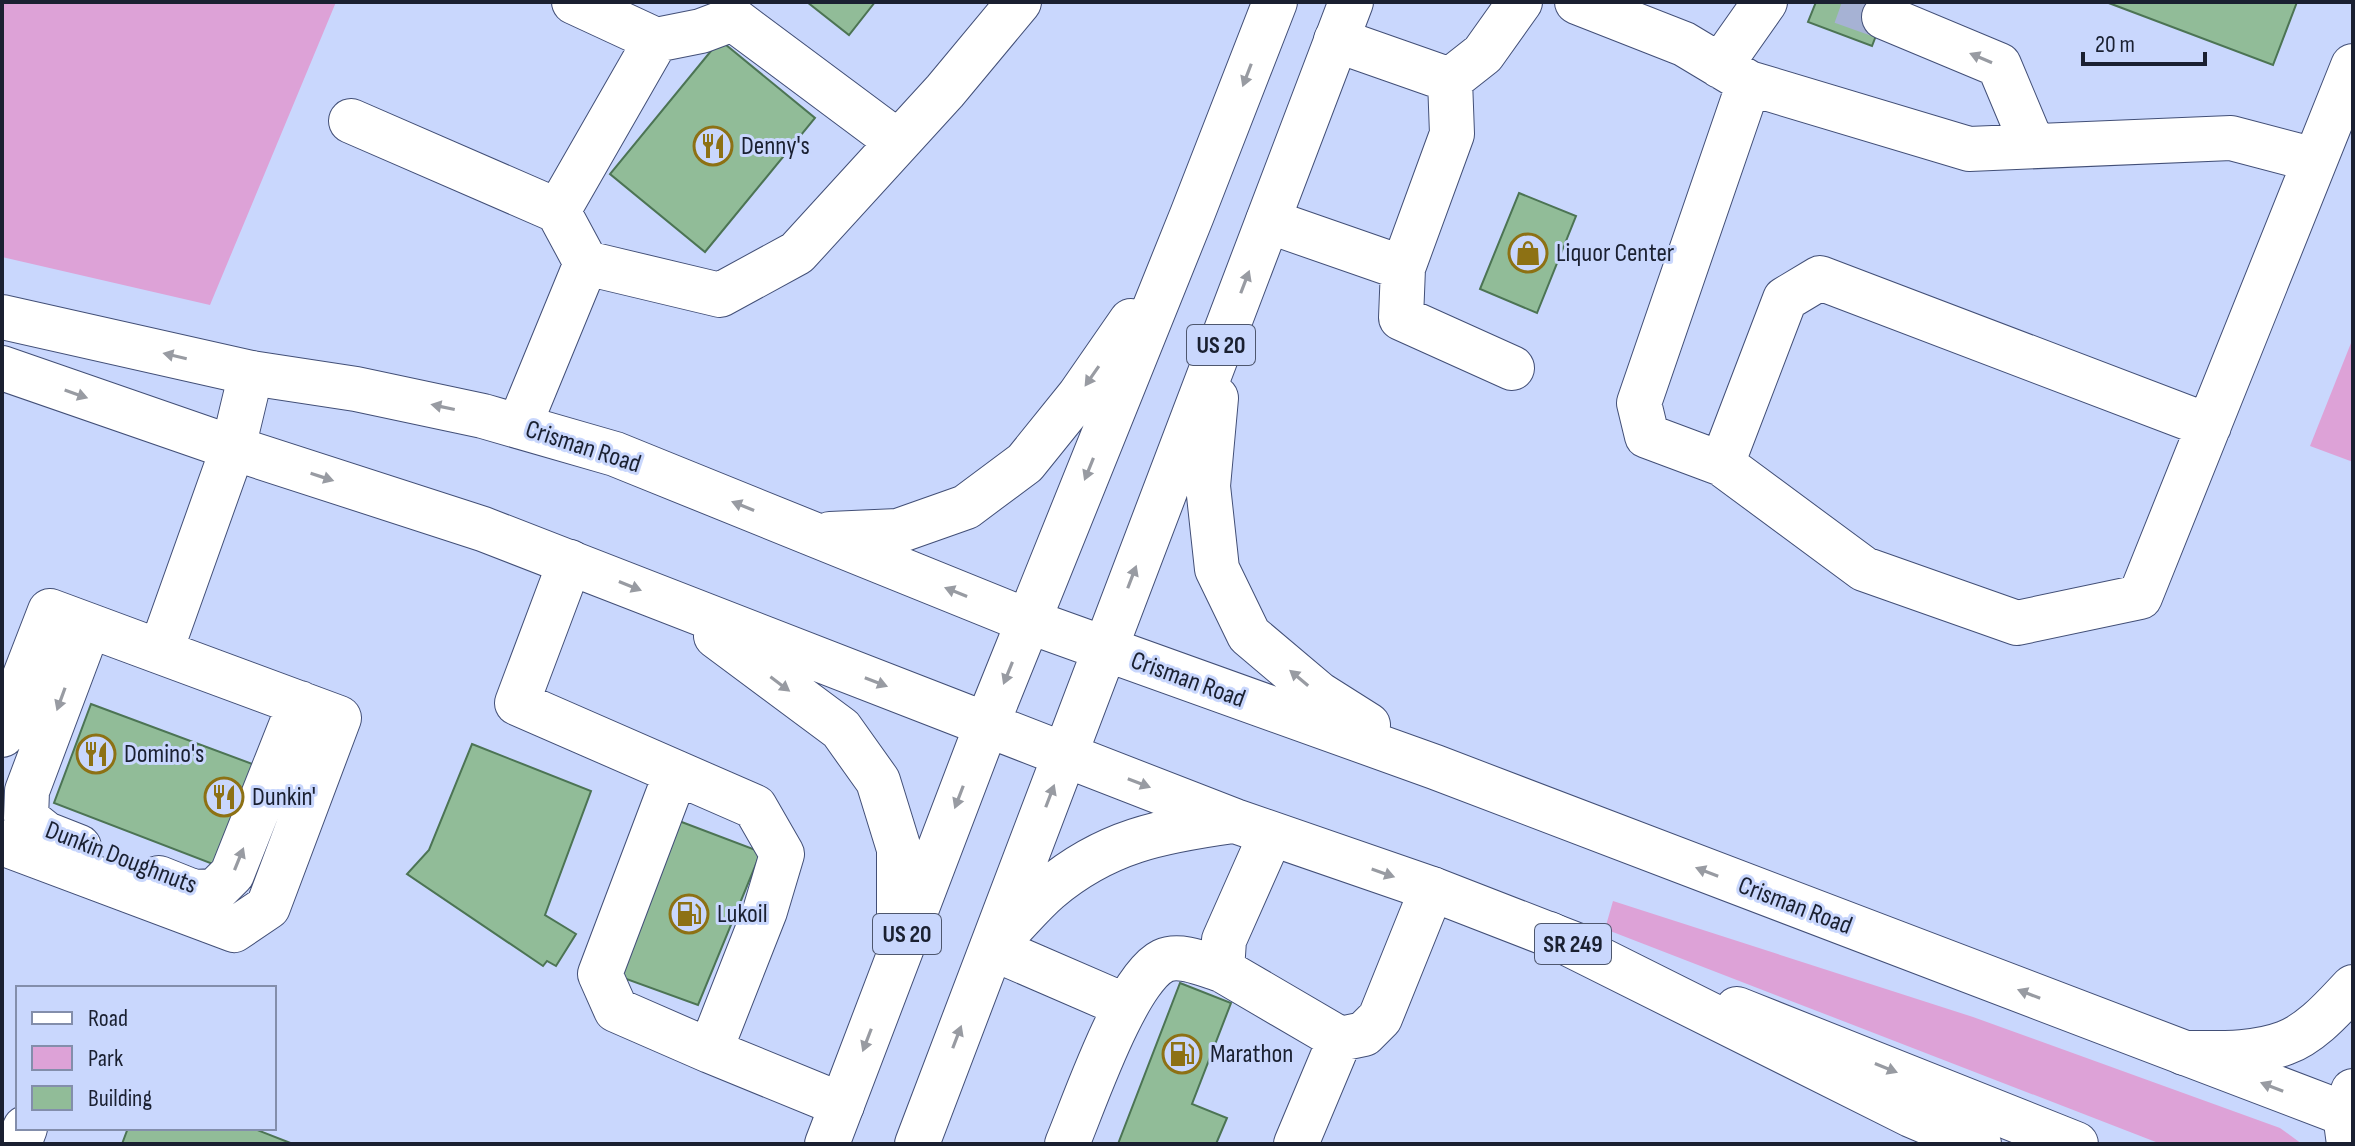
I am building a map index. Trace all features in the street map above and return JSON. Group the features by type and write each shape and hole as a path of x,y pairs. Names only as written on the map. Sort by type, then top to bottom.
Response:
{"main road":[{"path":"574,2 656,40 701,31 733,19 898,142"},
{"path":"351,121 558,211 586,263 720,295 797,253 1019,2"},
{"name":"US 20","path":"835,1125 987,724 1275,2"},
{"path":"1450,80 1483,54 1520,2"},
{"path":"1577,2 1684,44 1734,75 1969,149 2231,138 2315,160"},
{"path":"1765,2 1734,75 1639,403 1647,436 1722,464 1864,569 2017,623 2140,597 2353,66"},
{"path":"1884,17 1999,65 2033,146"},
{"path":"1344,21 1450,80"},
{"name":"US 20","path":"926,1141 992,948 1344,21"},
{"path":"558,211 656,40"},
{"path":"1450,80 1452,134 1403,268 1401,318 1512,368"},
{"path":"815,535 898,531 966,507 1025,463 1079,396 1141,305 1192,215"},
{"path":"1268,221 1403,268"},
{"path":"519,426 586,263"},
{"path":"1722,464 1785,299 1820,278 2209,426"},
{"name":"Crisman Road","path":"2,317 251,373 371,392 483,416 615,454 1028,621 1435,767 2350,1117"},
{"path":"1221,343 1208,486 1217,569 1249,635 1319,694 1435,767"},
{"path":"2,368 233,448 483,529 987,724"},
{"path":"161,650 233,448 251,373"},
{"path":"570,562 517,703 755,807 782,854 765,911 710,1051"},
{"path":"672,604 841,729 878,781 899,849 899,957"},
{"path":"2,735 50,611 339,718 268,907 234,930 2,843"},
{"name":"Dunkin Doughnuts","path":"89,626 27,791 26,818 46,834 194,892 215,891 232,874 300,703"},
{"name":"SR 249","path":"987,724 1253,828 1432,889 1549,934 2076,1144"},
{"path":"676,773 600,974 616,1010 710,1051 835,1125"},
{"path":"1126,1006 992,948 1049,889 1106,851 1166,831 1253,828 1224,940 1222,970"},
{"path":"1067,1144 1126,1006 1148,972 1165,959 1187,960 1222,970 1340,1039 1364,1034 1380,1018 1432,889"},
{"path":"1549,934 1911,1115 1979,1144"},
{"path":"2184,1053 2245,1052 2286,1043 2322,1019 2353,987"},
{"path":"1296,1144 1340,1039"}],"green space":[{"path":"2,2 336,2 210,305 2,257"},
{"path":"2353,338 2353,462 2310,446"},
{"path":"1613,901 1973,1017 2280,1128 2302,1144 2161,1144 1605,929"}],"building":[{"path":"807,2 875,2 849,35"},
{"path":"1816,2 1889,2 1872,46 1808,22"},
{"path":"2106,2 2297,2 2273,65"},
{"name":"Denny's","path":"720,40 815,118 705,252 610,174"},
{"name":"Liquor Center","path":"1519,193 1576,216 1537,313 1480,289"},
{"path":"91,704 255,765 218,866 54,803"},
{"path":"472,744 591,791 545,915 576,934 556,966 547,961 543,966 407,874 429,850"},
{"name":"Lukoil","path":"679,821 761,852 698,1005 618,976"},
{"name":"Marathon","path":"1180,983 1231,1003 1192,1104 1227,1118 1216,1144 1118,1144"},
{"path":"127,1130 257,1130 293,1144 122,1144"}],"tunnel":[{"path":"1842,2 1884,17"}],"place":[{"name":"Denny's","path":"713,146"},
{"name":"Liquor Center","path":"1528,253"},
{"name":"Domino's","path":"96,754"},
{"name":"Dunkin'","path":"224,797"},
{"name":"Lukoil","path":"689,914"},
{"name":"Marathon","path":"1182,1054"}]}
